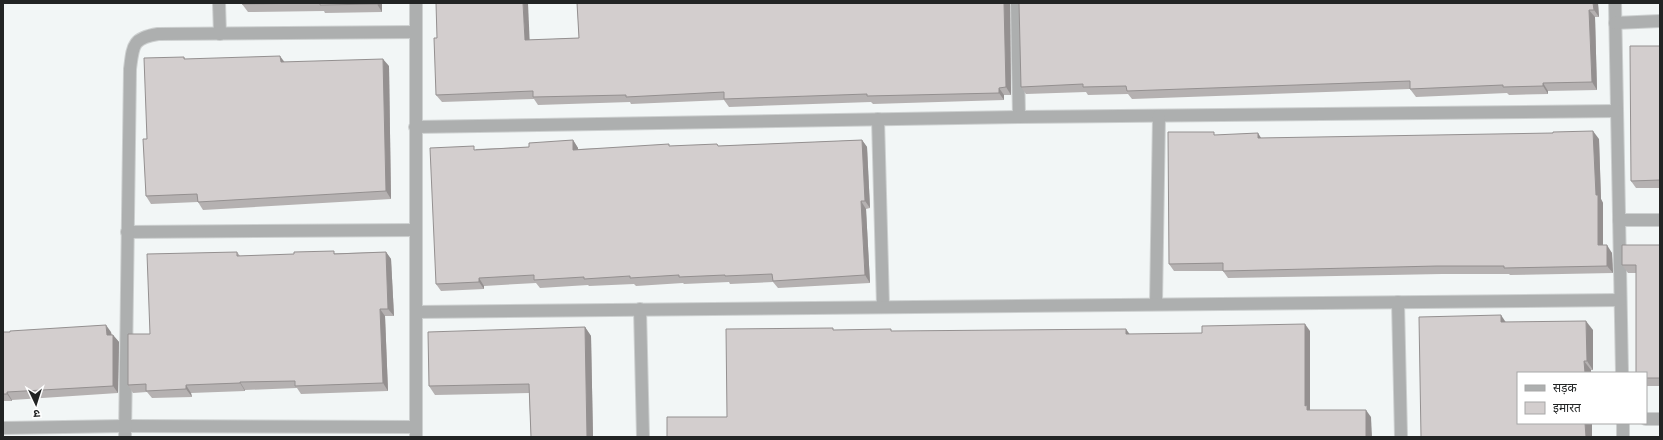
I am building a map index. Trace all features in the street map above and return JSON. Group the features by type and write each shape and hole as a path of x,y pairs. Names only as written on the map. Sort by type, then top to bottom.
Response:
{"street":[{"path":"219,3 220,34"},
{"path":"3,428 125,432 416,432 416,3"},
{"path":"1016,3 1019,117"},
{"path":"1615,3 1622,372"},
{"path":"1615,23 1660,21"},
{"path":"125,432 130,69 132,51 136,42 144,36 158,34 416,32"},
{"path":"415,127 1019,117 1617,112"},
{"path":"1156,304 1158,116"},
{"path":"878,119 883,306"},
{"path":"1619,220 1660,220"},
{"path":"128,232 416,230"},
{"path":"416,312 883,306 1620,300"},
{"path":"1398,302 1401,437"},
{"path":"640,309 643,437"},
{"path":"1647,419 1660,419"},
{"path":"1623,424 1623,437"}],"building":[{"path":"242,3 320,3 242,4"},
{"path":"320,3 377,3 377,4 320,5"},
{"path":"436,3 523,3 525,40 579,38 577,3 1004,3 1006,87 999,88 999,93 867,96 867,94 724,99 724,92 626,97 626,95 533,97 533,91 436,95 434,38 437,38"},
{"path":"1019,3 1593,3 1594,10 1589,10 1592,82 1543,83 1543,86 1503,87 1503,85 1410,89 1410,81 1127,91 1126,86 1083,87 1083,84 1021,87"},
{"path":"1630,46 1660,46 1660,180 1631,181"},
{"path":"280,56 281,62 383,59 386,191 198,202 197,194 146,196 143,139 147,139 144,58 184,57 184,59"},
{"path":"1593,131 1596,195 1598,195 1598,245 1607,245 1607,266 1504,268 1504,266 1437,266 1223,271 1223,263 1169,264 1168,132 1214,132 1214,135 1258,133 1258,138"},
{"path":"573,140 573,150 669,144 669,146 717,144 718,146 862,140 865,201 861,201 865,275 773,281 772,274 679,277 679,275 630,278 630,276 584,279 584,277 534,280 534,275 479,278 479,282 436,284 430,148 474,146 474,150 529,147 529,143"},
{"path":"1622,245 1660,245 1660,378 1647,378 1647,372 1636,372 1636,265 1622,265"},
{"path":"334,251 334,254 386,252 388,309 380,309 383,383 295,386 295,381 240,382 186,385 186,389 146,391 146,384 128,385 128,334 150,334 147,254 237,252 237,256"},
{"path":"1501,315 1501,322 1586,321 1587,361 1584,361 1585,372 1517,372 1517,424 1585,424 1586,437 1421,437 1419,317"},
{"path":"1305,324 1305,406 1307,405 1307,410 1366,410 1366,437 667,437 667,417 727,417 726,329 833,328 833,330 891,329 891,331 1126,329 1126,334 1202,333 1202,326"},
{"path":"106,325 107,335 113,335 113,386 7,392 7,394 3,394 3,332"},
{"path":"585,327 587,437 531,437 529,384 429,386 428,332"}]}
